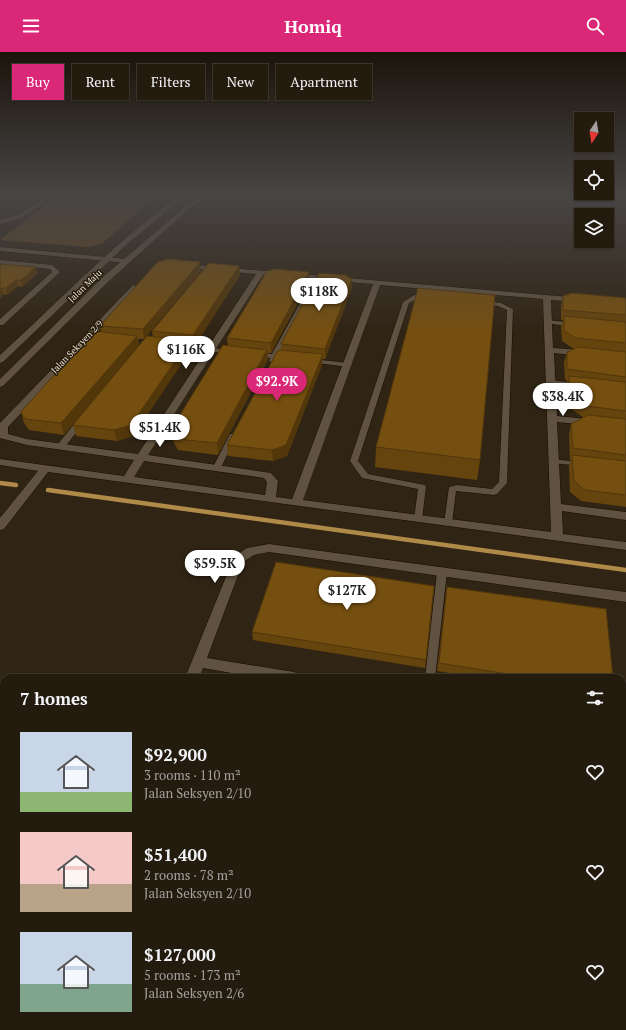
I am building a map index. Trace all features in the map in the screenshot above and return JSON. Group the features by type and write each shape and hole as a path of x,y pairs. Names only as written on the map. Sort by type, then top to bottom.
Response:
{"street":[{"name":"Jalan Maju","path":"0,360 129,241"},
{"name":"Jalan Maju","path":"0,384 106,279 150,241"},
{"path":"0,249 127,261"},
{"path":"0,262 52,267 56,272 0,323"},
{"path":"177,266 206,271 261,273 313,284 377,283 586,300"},
{"path":"127,479 261,273"},
{"name":"Jalan Seksyen 2/9","path":"61,446 27,442 3,436 3,426 140,282"},
{"path":"296,504 377,283"},
{"path":"547,297 557,537"},
{"path":"0,310 13,312"},
{"path":"549,350 595,355"},
{"path":"552,418 626,426"},
{"path":"61,446 267,475 273,481 270,500"},
{"path":"0,462 296,504 626,546"},
{"path":"0,526 46,468"},
{"path":"555,507 626,516"},
{"path":"194,674 238,560 251,551 269,548 626,597"},
{"path":"199,662 270,674"}],"lane":[{"path":"267,370 313,284"},
{"path":"418,519 422,487 365,476 354,461 406,302 414,297 437,299"},
{"path":"448,523 452,490 457,488 494,492 503,483 510,309 500,304 476,302"},
{"path":"548,322 579,325"},
{"path":"87,337 101,338"},
{"path":"168,345 236,352"},
{"path":"251,354 289,358"},
{"path":"304,360 348,365"},
{"path":"550,382 588,386"},
{"path":"61,446 86,415"},
{"path":"217,467 235,432"},
{"path":"553,461 590,465"},
{"path":"430,674 442,572"}],"shaded area":[{"path":"8,241 105,241 101,244 87,247"}],"building":[{"path":"168,259 200,262 143,329 100,326 158,262"},
{"path":"209,263 239,266 193,335 152,331"},
{"path":"0,264 36,267 21,280 16,280 6,288 0,289"},
{"path":"275,269 309,272 271,343 227,338 267,271"},
{"path":"319,273 345,275 352,279 325,349 281,344"},
{"path":"418,288 495,295 480,460 376,447"},
{"path":"572,293 626,298 626,315 563,310 563,296"},
{"path":"564,316 626,322 626,343 576,338 564,331"},
{"path":"95,331 137,336 61,423 25,419 21,412"},
{"path":"147,336 189,341 131,425 114,430 73,425"},
{"path":"223,345 267,350 217,443 177,439 172,432 172,428"},
{"path":"578,347 626,352 626,377 567,369 567,352"},
{"path":"278,350 323,354 286,445 272,450 227,445"},
{"path":"569,376 626,382 626,411 586,406 570,396"},
{"path":"588,415 626,419 626,455 573,448 571,424"},
{"path":"572,455 626,461 626,495 585,490 574,481"},
{"path":"276,562 434,586 426,660 252,632"},
{"path":"447,587 606,609 613,674 508,674 439,663"}],"waterway":[{"path":"0,483 16,485"},
{"path":"48,490 626,570"}]}
